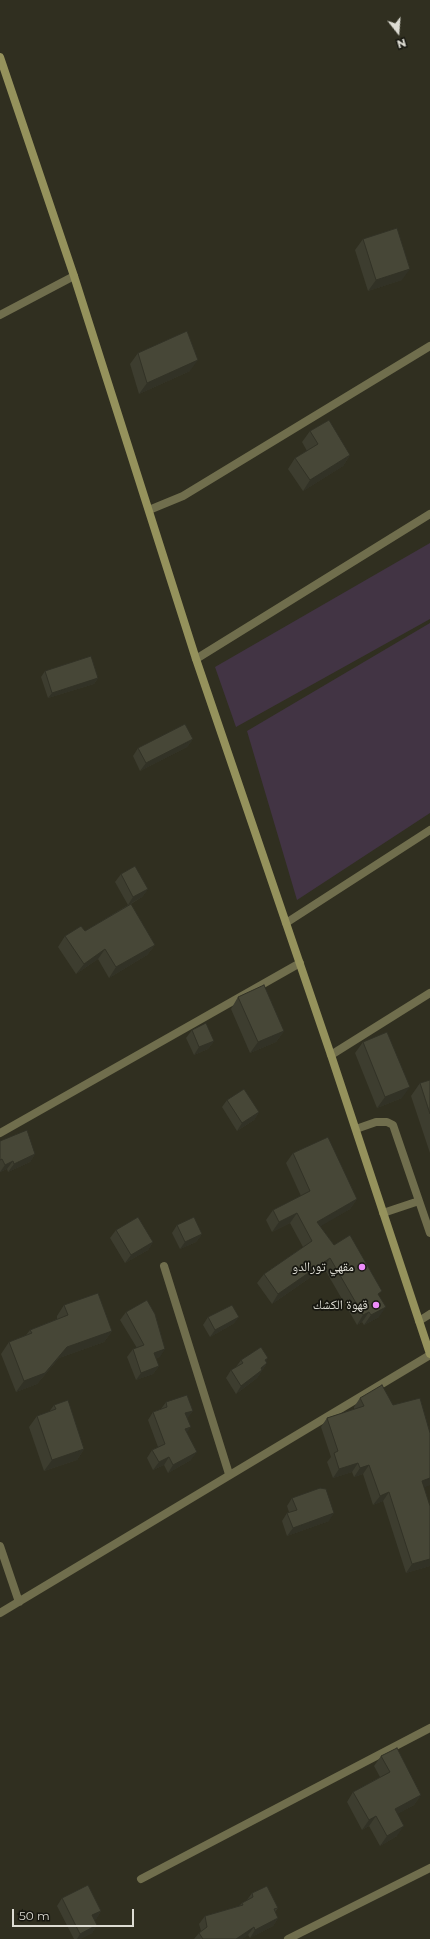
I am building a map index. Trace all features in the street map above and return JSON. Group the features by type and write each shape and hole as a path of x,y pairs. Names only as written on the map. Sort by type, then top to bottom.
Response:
{"main road":[{"path":"0,57 74,276 196,659 356,1129 430,1355"}],"street":[{"path":"0,315 74,276"},
{"path":"149,510 183,496 430,346"},
{"path":"196,659 430,514"},
{"path":"286,923 430,830"},
{"path":"0,1132 300,963"},
{"path":"331,1055 430,993"},
{"path":"356,1129 376,1122 387,1122 393,1125 430,1233"},
{"path":"384,1213 419,1201"},
{"path":"164,1266 229,1474"},
{"path":"419,1321 430,1314"},
{"path":"0,1613 229,1474 430,1355"},
{"path":"0,1546 19,1602"},
{"path":"141,1879 430,1728"},
{"path":"288,1939 430,1868"}],"shaded area":[{"path":"430,543 430,619 236,727 215,667"},
{"path":"430,623 430,813 297,900 247,731"}],"building":[{"path":"397,228 410,269 376,280 363,239"},
{"path":"187,331 198,360 147,383 138,353"},
{"path":"329,420 350,455 310,480 295,458 318,444 310,431"},
{"path":"91,656 98,678 52,693 45,671"},
{"path":"185,724 193,739 146,763 138,748"},
{"path":"135,866 148,889 133,897 121,874"},
{"path":"131,904 155,945 116,967 105,949 84,964 65,936 81,926 85,931"},
{"path":"264,985 284,1031 258,1042 238,997"},
{"path":"206,1023 214,1041 199,1047 192,1030"},
{"path":"387,1032 410,1087 385,1097 363,1042"},
{"path":"430,1080 430,1114 420,1083"},
{"path":"244,1089 259,1112 242,1123 227,1100"},
{"path":"27,1130 35,1154 14,1164 13,1161 5,1165 2,1159 0,1160 0,1141"},
{"path":"328,1137 357,1199 317,1222 334,1245 350,1235 382,1291 378,1294 386,1307 371,1315 369,1312 363,1315 330,1258 278,1294 264,1274 312,1241 297,1213 279,1222 273,1210 310,1191 293,1153"},
{"path":"138,1217 153,1242 131,1255 116,1230"},
{"path":"194,1217 202,1234 185,1242 177,1225"},
{"path":"98,1293 112,1331 67,1347 45,1373 24,1381 9,1342 32,1333 30,1330 68,1315 64,1305"},
{"path":"147,1300 155,1314 165,1349 154,1353 159,1366 141,1373 133,1349 144,1345 126,1312"},
{"path":"232,1305 239,1317 215,1330 208,1317"},
{"path":"261,1347 268,1358 265,1360 267,1363 261,1368 262,1370 241,1386 231,1370 243,1363 241,1360"},
{"path":"382,1385 393,1405 420,1398 430,1433 430,1478 422,1481 430,1506 430,1559 412,1564 389,1492 380,1496 369,1465 360,1468 358,1463 339,1469 334,1453 338,1451 327,1418 364,1406 360,1398"},
{"path":"187,1395 193,1411 185,1413 191,1427 185,1429 197,1452 173,1465 169,1457 159,1462 152,1450 165,1444 153,1412 167,1407 166,1402"},
{"path":"68,1400 84,1449 52,1460 37,1416 56,1409 54,1405"},
{"path":"320,1488 326,1489 334,1513 293,1528 287,1513 297,1510 292,1498"},
{"path":"397,1748 421,1795 395,1809 404,1826 387,1836 376,1816 369,1820 353,1792 390,1772 381,1756"},
{"path":"88,1885 101,1911 92,1915 97,1925 80,1934 62,1898"},
{"path":"267,1886 278,1908 274,1909 278,1918 255,1930 254,1927 236,1939 203,1939 199,1933 207,1927 205,1916 243,1905 242,1903 253,1897 252,1893"}],"place":[{"name":"مقهي تورالدو","path":"362,1267"},
{"name":"قهوة الكشك","path":"376,1305"}]}
